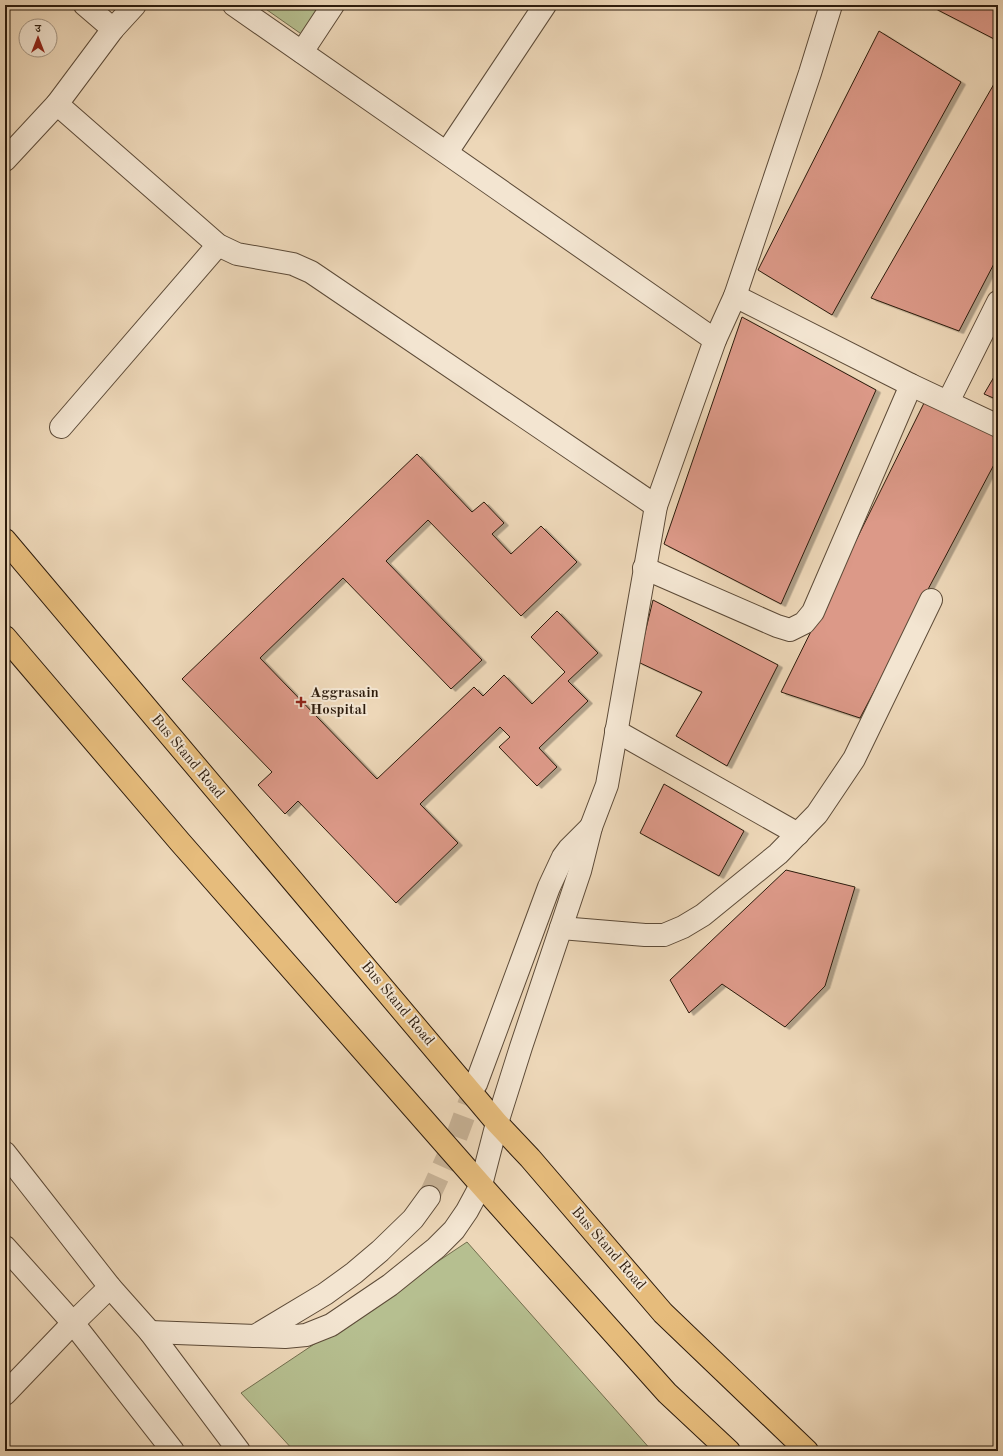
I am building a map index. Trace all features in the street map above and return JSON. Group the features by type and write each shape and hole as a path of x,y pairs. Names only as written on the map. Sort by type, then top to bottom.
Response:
{"main road":[{"name":"Bus Stand Road","path":"5,540 497,1122 530,1158 663,1313 807,1451"},
{"path":"5,637 180,842 481,1185 667,1394 729,1451"}],"street":[{"path":"84,5 113,29"},
{"path":"7,153 57,104 113,29 135,5"},
{"path":"234,5 715,340"},
{"path":"302,52 333,5"},
{"path":"447,152 545,5"},
{"path":"150,1332 285,1338 306,1335 331,1325 390,1285 436,1248 454,1230 467,1211 481,1185 497,1122 580,871 591,827 607,785 656,506 715,340 735,296 805,88 831,5"},
{"path":"57,104 218,244 236,254 293,264 310,272 656,506"},
{"path":"61,426 218,244"},
{"path":"735,296 912,385 998,426"},
{"path":"948,402 998,302"},
{"path":"644,568 777,626 790,630 804,624 813,612 912,385"},
{"path":"561,928 645,935 664,935 683,927 704,915 778,854 817,814 854,759 931,600"},
{"path":"616,731 798,834"},
{"path":"476,1084 549,887 563,857 591,827"},
{"path":"5,1153 110,1287 150,1332 239,1451"},
{"path":"255,1336 325,1294 354,1273 380,1251 413,1219 429,1198"},
{"path":"5,1247 73,1323 174,1451"},
{"path":"5,1394 110,1287"}],"green space":[{"path":"260,5 328,5 307,38"},
{"path":"467,1242 652,1451 294,1451 241,1393"}],"building":[{"path":"936,5 998,5 998,41 934,8"},
{"path":"879,31 961,82 832,315 758,270"},
{"path":"998,77 998,256 959,331 871,298"},
{"path":"742,317 876,390 781,604 664,544"},
{"path":"998,370 998,400 984,394"},
{"path":"926,399 998,436 998,457 860,718 781,692"},
{"path":"417,454 472,512 484,502 504,523 492,534 511,554 541,526 577,562 521,616 428,520 386,561 482,660 451,689 343,578 260,658 377,779 474,687 483,696 504,675 532,704 565,672 531,637 557,611 598,653 568,681 588,701 539,748 557,767 537,786 499,747 510,737 500,727 420,804 458,843 396,903 298,801 285,814 258,785 272,772 182,679"},
{"path":"653,600 778,665 727,766 676,736 702,692 638,662"},
{"path":"664,784 744,831 719,876 640,833"},
{"path":"786,870 855,887 825,986 785,1027 722,984 689,1013 670,980"}],"tunnel":[{"path":"429,1197 456,1138 476,1084"}],"place":[{"name":"Aggrasain Hospital","path":"301,702"}]}
